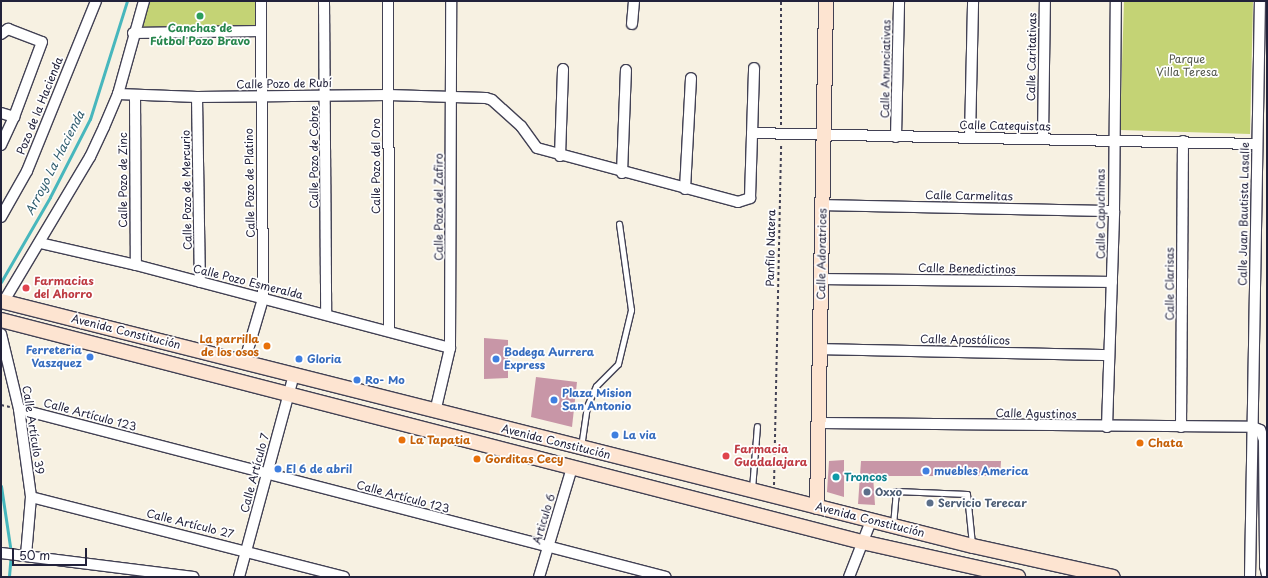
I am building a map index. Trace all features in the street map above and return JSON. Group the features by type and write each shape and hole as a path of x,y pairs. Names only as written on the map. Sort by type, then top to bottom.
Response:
{"main road":[{"name":"Calle Adoratrices","path":"817,507 820,423 826,1"},
{"name":"Avenida Constitución","path":"3,301 435,412 752,490 871,521 973,546 1113,577"},
{"name":"Avenida Constitución","path":"1,320 287,396 862,542 1018,577"}],"street":[{"name":"Pozo de la Hacienda","path":"1,217 27,171 96,1"},
{"path":"3,301 40,243 90,156 118,94 133,33 144,1"},
{"name":"Calle Pozo de Platino","path":"244,363 263,299 261,97 262,1"},
{"name":"Calle Pozo de Cobre","path":"324,1 326,96 326,314"},
{"name":"Calle Pozo del Oro","path":"388,1 389,331"},
{"name":"Calle Pozo del Zafiro","path":"435,412 450,348 452,96 451,1"},
{"path":"632,24 634,1"},
{"name":"Calle Anunciativas","path":"896,137 899,1"},
{"path":"970,138 973,1"},
{"name":"Calle Caritativas","path":"1043,138 1045,1"},
{"name":"Calle Capuchinas","path":"1107,427 1114,211 1113,139 1116,1"},
{"name":"Calle Juan Bautista Lasalle","path":"1244,577 1250,572 1260,1"},
{"path":"1,34 8,29 42,42 14,117 1,145"},
{"path":"133,33 261,31"},
{"path":"560,156 563,68"},
{"path":"752,133 754,68"},
{"path":"622,173 626,70"},
{"path":"685,189 691,78"},
{"name":"Calle Pozo de Rubí","path":"118,94 197,97 388,95 475,97 492,100 521,126 537,148 622,173 738,202 750,198 752,133"},
{"name":"Calle Pozo de Zinc","path":"135,95 136,265"},
{"name":"Calle Pozo de Mercurio","path":"197,97 200,282"},
{"path":"1,113 14,117"},
{"name":"Calle Catequistas","path":"752,133 823,136 1113,139 1257,144"},
{"name":"Calle Clarisas","path":"1181,427 1183,141"},
{"name":"Calle Carmelitas","path":"823,205 1114,211"},
{"name":"Calle Pozo Esmeralda","path":"40,243 136,265 450,348"},
{"name":"Calle Benedictinos","path":"822,279 1112,282"},
{"name":"Calle Artículo 39","path":"1,334 31,497 21,555"},
{"name":"Calle Apostólicos","path":"820,349 1109,355"},
{"name":"Calle Artículo 7","path":"239,577 245,550 268,474 287,396 294,375"},
{"name":"Calle Artículo 123","path":"15,408 548,548 666,577"},
{"name":"Calle Agustinos","path":"820,423 1107,427 1253,427"},
{"path":"1253,427 1260,430 1264,440 1265,566 1267,575"},
{"name":"Articulo 6","path":"540,577 572,468"},
{"name":"Calle Artículo 27","path":"31,497 245,550 344,577"},
{"path":"849,577 871,521"},
{"path":"1,553 194,577"}],"lane":[{"path":"581,448 586,406 596,386 618,364 631,310 619,224"},
{"path":"752,490 757,426"},
{"path":"893,526 896,491 966,494 973,546"}],"path":[{"name":"Panfilo Natera","path":"773,496 781,134 781,1"},
{"path":"1,405 15,408"}],"green space":[{"name":"Canchas de Fútbol Pozo Bravo","path":"145,1 261,1 260,30 134,32"},
{"name":"Parque Villa Teresa","path":"1124,1 1253,1 1250,134 1120,130"}],"building":[{"name":"Bodega Aurrera Express","path":"484,338 508,340 508,378 484,379"},
{"name":"Plaza Mision San Antonio","path":"536,377 577,382 572,427 531,417"},
{"name":"Troncos","path":"844,460 844,497 827,492 829,461"},
{"path":"861,461 1001,461 1000,476 873,476 875,505 858,504"}],"waterway":[{"name":"Arroyo La Hacienda","path":"1,282 50,197 90,119 127,1"},
{"name":"Arroyo La Hacienda","path":"1,486 11,553 9,577"}],"place":[{"name":"Canchas de Fútbol Pozo Bravo","path":"200,16"},
{"name":"Farmacias del Ahorro","path":"26,288"},
{"name":"La parrilla de los osos","path":"267,346"},
{"name":"Ferreteria Vaszquez","path":"90,357"},
{"name":"Gloria","path":"299,359"},
{"name":"Bodega Aurrera Express","path":"496,359"},
{"name":"Ro- Mo","path":"357,380"},
{"name":"Plaza Mision San Antonio","path":"554,400"},
{"name":"La via","path":"615,435"},
{"name":"La Tapatia","path":"402,440"},
{"name":"Chata","path":"1140,443"},
{"name":"Farmacia Guadalajara","path":"726,456"},
{"name":"Gorditas Cecy","path":"477,459"},
{"name":"El 6 de abril","path":"278,469"},
{"name":"muebles America","path":"926,471"},
{"name":"Troncos","path":"836,477"},
{"name":"Oxxo","path":"867,492"},
{"name":"Servicio Terecar","path":"930,503"}]}
